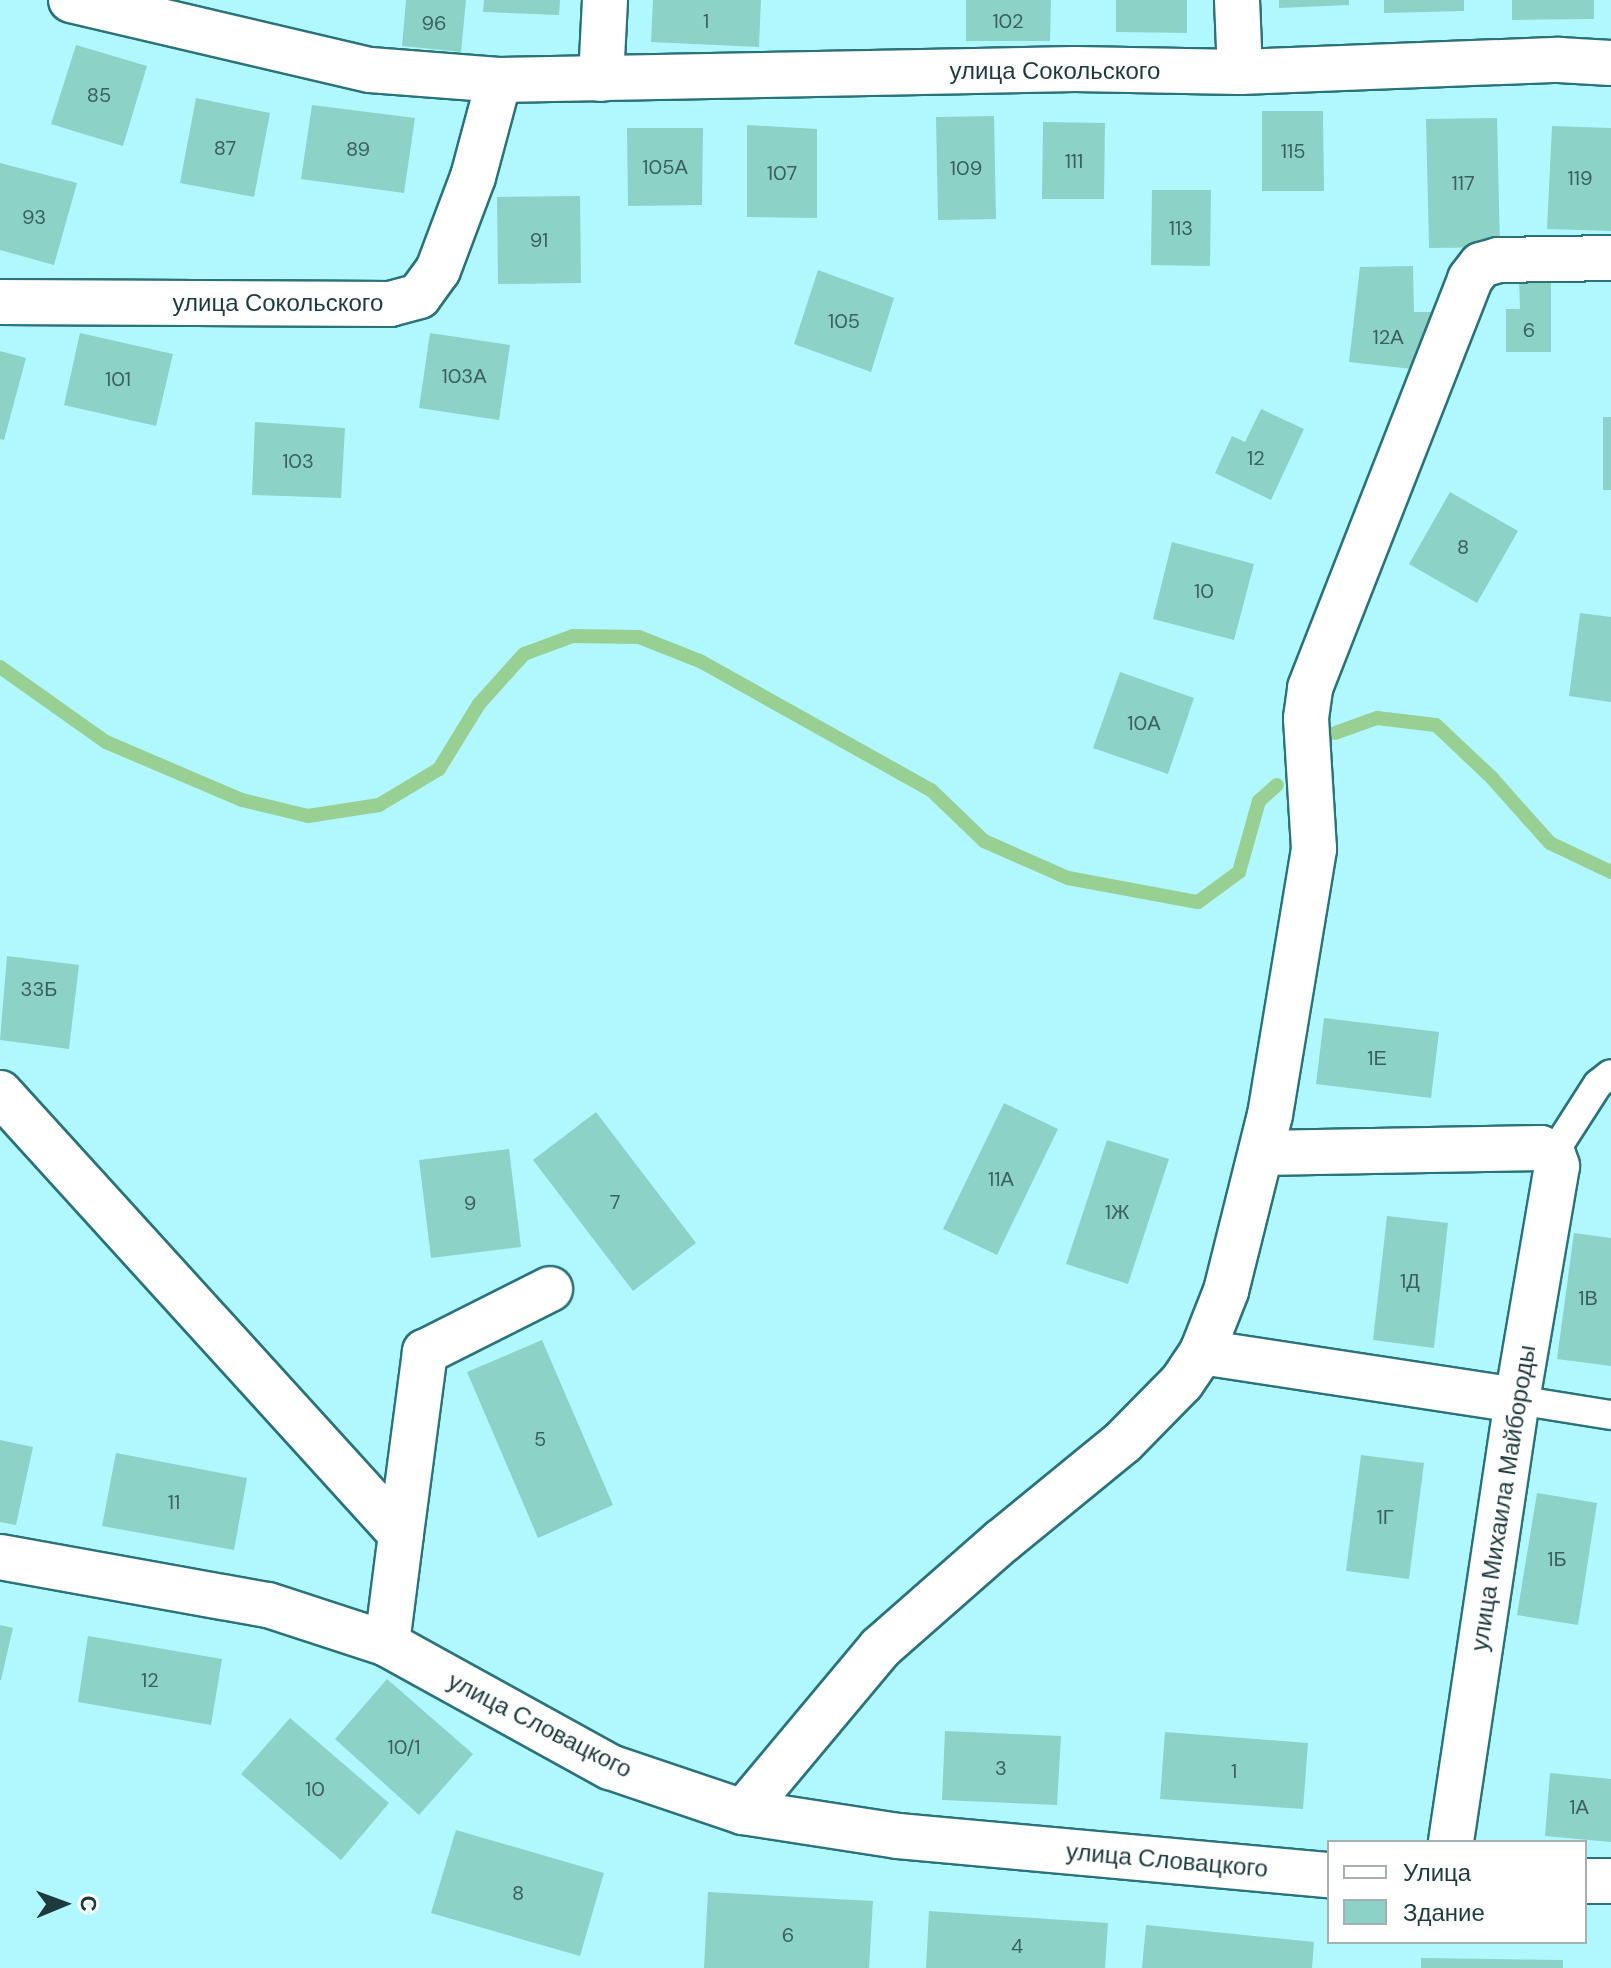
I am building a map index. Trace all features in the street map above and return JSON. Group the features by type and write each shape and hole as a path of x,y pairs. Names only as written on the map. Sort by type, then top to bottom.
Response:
{"street":[{"name":"улица Сокольского","path":"71,0 370,70 499,80 1075,69 1240,72 1559,60 1611,63"},
{"path":"601,79 605,0"},
{"path":"1237,0 1240,72"},
{"name":"улица Сокольского","path":"0,302 390,304 419,296 438,270 473,177 499,80"},
{"path":"743,1812 880,1648 1002,1541 1123,1442 1182,1382 1202,1352 1226,1291 1261,1153 1314,849 1306,718 1310,688 1470,279 1481,265 1498,260 1611,258"},
{"path":"0,1093 401,1534"},
{"path":"1261,1153 1541,1148 1553,1154"},
{"name":"улица Михаила Майбороды","path":"1451,1840 1517,1400 1557,1166 1553,1154"},
{"path":"387,1644 425,1352 550,1289"},
{"path":"1202,1352 1517,1400"},
{"name":"улица Словацкого","path":"0,1557 268,1605 387,1644 610,1767 743,1812 898,1836 1327,1875"},
{"path":"1587,1881 1611,1881"}],"lane":[{"path":"1553,1154 1598,1084 1611,1074"},
{"path":"1517,1400 1611,1415"}],"building":[{"path":"406,0 466,0 461,52 402,46"},
{"path":"484,0 560,0 559,15 483,12"},
{"path":"653,0 761,0 759,47 651,42"},
{"path":"966,0 1051,0 1050,41 966,41"},
{"path":"1116,0 1187,0 1187,33 1116,32"},
{"path":"1279,0 1349,0 1349,5 1279,8"},
{"path":"1384,0 1464,0 1464,11 1384,13"},
{"path":"1512,0 1594,0 1594,19 1512,20"},
{"path":"76,45 147,66 123,146 51,124"},
{"path":"196,98 270,113 254,197 180,183"},
{"path":"312,105 415,118 404,193 301,179"},
{"path":"1262,111 1323,111 1324,191 1262,191"},
{"path":"994,116 996,219 938,220 936,117"},
{"path":"1497,118 1500,247 1429,248 1426,119"},
{"path":"1043,122 1105,123 1104,199 1042,199"},
{"path":"747,125 817,129 817,218 747,217"},
{"path":"1552,126 1611,128 1611,231 1547,229"},
{"path":"627,128 703,128 702,205 628,206"},
{"path":"0,163 77,183 54,265 0,250"},
{"path":"1152,190 1211,190 1210,266 1151,265"},
{"path":"580,196 581,283 498,284 497,197"},
{"path":"1413,266 1414,312 1433,312 1412,369 1349,362 1360,267"},
{"path":"818,270 894,298 871,372 794,344"},
{"path":"1551,279 1551,352 1506,352 1506,309 1520,309 1519,280"},
{"path":"80,333 173,354 156,426 64,405"},
{"path":"430,333 510,345 499,420 419,408"},
{"path":"0,351 26,358 4,440 0,439"},
{"path":"1261,409 1304,429 1271,500 1215,473 1232,436 1245,442"},
{"path":"1603,417 1611,417 1611,490 1603,490"},
{"path":"255,422 345,428 341,498 252,495"},
{"path":"1450,492 1518,531 1477,603 1409,564"},
{"path":"1172,542 1254,564 1234,640 1153,619"},
{"path":"1580,613 1611,617 1611,702 1569,696"},
{"path":"1120,672 1194,698 1168,774 1093,748"},
{"path":"7,956 79,965 69,1049 0,1040"},
{"path":"1324,1018 1439,1032 1431,1098 1316,1084"},
{"path":"1004,1103 1058,1129 997,1255 943,1229"},
{"path":"596,1112 696,1243 633,1291 533,1160"},
{"path":"1107,1140 1169,1159 1128,1284 1066,1264"},
{"path":"509,1149 521,1247 431,1258 419,1160"},
{"path":"1387,1216 1448,1223 1434,1348 1373,1340"},
{"path":"1574,1233 1611,1238 1611,1366 1557,1359"},
{"path":"542,1340 613,1505 538,1538 467,1372"},
{"path":"0,1440 33,1447 16,1525 0,1522"},
{"path":"116,1453 247,1478 234,1550 102,1526"},
{"path":"1361,1455 1424,1463 1409,1579 1346,1571"},
{"path":"1537,1493 1597,1503 1578,1625 1517,1615"},
{"path":"0,1625 13,1628 1,1680 0,1680"},
{"path":"88,1636 222,1659 211,1725 78,1702"},
{"path":"387,1679 473,1754 419,1815 335,1739"},
{"path":"290,1718 389,1803 341,1860 241,1774"},
{"path":"945,1731 1061,1736 1057,1805 942,1800"},
{"path":"1165,1732 1308,1743 1303,1809 1160,1799"},
{"path":"1550,1773 1611,1779 1611,1842 1545,1836"},
{"path":"456,1830 604,1873 580,1956 431,1913"},
{"path":"708,1892 873,1901 869,1968 704,1968"},
{"path":"929,1911 1108,1923 1105,1968 926,1968"},
{"path":"1146,1925 1314,1942 1312,1968 1142,1968"},
{"path":"1421,1958 1563,1960 1563,1968 1421,1968"}],"waterway":[{"path":"0,667 106,742 242,800 308,816 379,805 439,769 479,704 524,654 573,636 639,637 700,661 931,790 984,841 1068,878 1198,902 1239,872 1259,801 1277,785"},
{"path":"1335,733 1377,718 1436,725 1492,778 1550,843 1611,872"}]}
